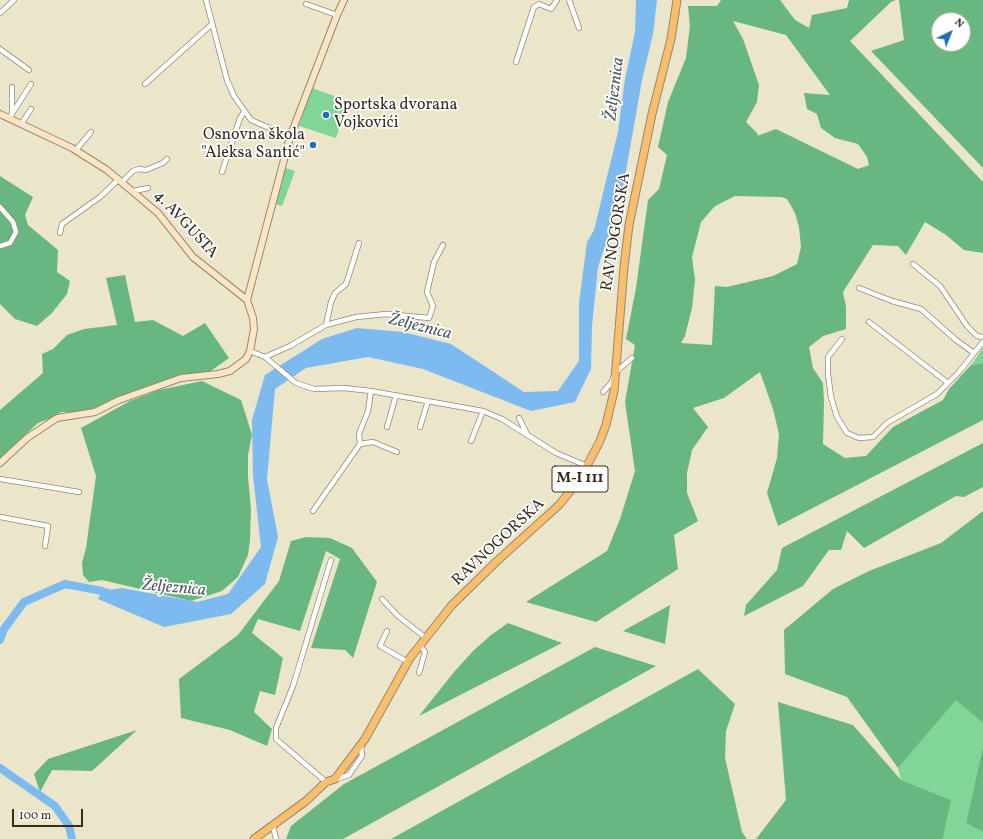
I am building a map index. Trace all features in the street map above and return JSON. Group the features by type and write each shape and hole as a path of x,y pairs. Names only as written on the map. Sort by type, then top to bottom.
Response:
{"main road":[{"path":"0,463 27,438 57,418 95,412 119,400 181,378 218,374 230,371 240,365 250,351 254,329 253,318 247,300 290,137 337,14 344,0"},
{"name":"RAVNOGORSKA","path":"254,839 306,801 326,782 335,779 361,744 408,662 452,605 496,562 559,505 580,479 588,466 606,425 616,372 624,267 629,225 652,114 671,39 676,0"},
{"name":"4. AVGUSTA","path":"0,114 11,115 22,123 76,150 121,180 158,213 193,257 247,300"}],"street":[{"path":"0,13 14,0"},
{"path":"206,0 211,25 227,80 244,112 252,120 290,137"},
{"path":"516,62 534,7 540,4 551,9 557,0"},
{"path":"569,0 579,28"},
{"path":"306,4 337,14"},
{"path":"145,84 211,25"},
{"path":"0,49 29,70"},
{"path":"11,115 31,84"},
{"path":"11,115 12,87"},
{"path":"22,123 31,109"},
{"path":"222,172 240,118 244,112"},
{"path":"76,150 91,132"},
{"name":"4. AVGUSTA","path":"121,180 133,171 139,169 146,170 163,163 167,159"},
{"path":"60,233 62,224 121,180"},
{"path":"134,191 148,188"},
{"path":"91,199 100,197"},
{"path":"0,207 13,222 16,232 10,243 0,246"},
{"path":"326,325 331,302 335,293 346,284 359,243"},
{"path":"267,359 326,325 356,317 386,314 429,318 433,306 427,292 434,262 444,245"},
{"path":"914,264 940,286 967,326 977,336 983,337"},
{"path":"858,288 892,301 921,309 956,340 974,353"},
{"path":"869,322 948,383"},
{"path":"842,339 828,357 828,374 831,397 837,417 847,433 859,438 873,437 886,422 937,394 983,342"},
{"path":"250,351 267,359 296,383 314,389 344,388 371,391 483,412 502,419 556,453 588,466"},
{"path":"603,392 612,382 613,374 632,358"},
{"path":"313,511 360,444 359,434 368,411 371,391"},
{"path":"387,427 396,395"},
{"path":"420,427 428,401"},
{"path":"470,440 483,412"},
{"path":"519,418 528,435"},
{"path":"360,444 373,442 397,452"},
{"path":"0,479 79,492"},
{"path":"0,517 48,526 45,546"},
{"path":"326,782 276,739 276,728 293,686 331,560"},
{"path":"382,599 398,616 426,638"},
{"path":"388,631 380,646 408,662"},
{"path":"418,673 425,652 420,646"},
{"path":"272,826 276,839"}],"green space":[{"path":"721,0 780,0 795,20 809,28 812,15 847,8 849,0 896,0 891,2 850,41 983,182 983,253 964,250 946,235 925,222 906,255 898,246 873,245 843,292 846,307 846,329 823,336 809,347 813,368 823,383 823,444 845,458 866,456 893,427 943,400 949,389 971,365 983,363 983,420 778,526 767,493 777,458 779,434 773,409 760,372 724,398 693,408 708,427 692,450 687,473 687,493 698,521 674,535 678,569 596,622 526,602 607,551 620,519 635,471 625,402 635,345 626,339 636,288 648,200 659,189 667,155 658,147 668,102 686,58 690,26 688,6 717,6","holes":["733,21 786,35 830,95 804,93 807,109 817,114 821,128 835,138 858,144 867,157 869,165 858,169 776,129 757,136 758,134 746,122 757,102 759,85 743,39","735,196 781,197 787,199 795,213 799,227 801,247 797,264 773,276 727,287 715,286 712,345 681,343 685,336 692,308 695,280 692,257 701,222 715,206"]},
{"path":"899,0 983,0 983,168 871,51 904,40"},
{"path":"312,88 348,101 336,138 299,126"},
{"path":"285,168 295,171 282,206 275,204"},
{"path":"0,176 33,197 25,215 28,225 58,250 57,272 70,281 67,294 52,313 37,326 15,319 0,304"},
{"path":"125,275 135,322 153,320 183,336 205,323 229,358 208,373 178,376 81,413 61,412 38,423 0,458 0,410 43,373 42,354 53,349 67,335 84,329 117,325 106,278"},
{"path":"983,348 983,363 971,365"},
{"path":"202,381 241,400 252,435 248,455 248,477 251,509 250,540 248,555 238,577 222,591 191,601 102,580 89,582 83,575 82,563 86,548 96,476 81,428 130,401 159,390"},
{"path":"983,443 983,487 964,497 956,496 864,548 847,531 841,550 829,550 803,586 744,616 746,605 777,570 782,548"},
{"path":"983,511 983,723 956,700 898,768 847,697 785,674 784,630 833,589 869,571 941,543"},
{"path":"306,537 330,538 352,548 377,582 353,658 345,650 311,648 340,559 326,551 300,631 258,619 252,633 283,658 275,695 260,691 254,712 272,729 267,746 230,730 181,718 179,679 238,635 279,581 291,541"},
{"path":"670,605 665,644 623,631"},
{"path":"508,623 562,643 419,716 473,651 491,635"},
{"path":"595,647 656,666 343,839 286,839 291,826 344,784"},
{"path":"698,669 735,704 726,731 725,758 742,832 747,839 391,839"},
{"path":"956,699 983,723 983,746 966,823 983,832 983,839 943,839 951,800 901,780 898,768"},
{"path":"778,702 853,725 901,780 951,800 943,839 756,839 786,800"},
{"path":"137,730 92,771 52,770 40,792 34,774 48,759"},
{"path":"983,746 983,832 966,823"}],"water":[{"path":"636,0 657,0 653,34 642,80 623,188 598,267 592,326 591,369 575,402 531,411 423,369 368,357 306,368 275,389 267,479 278,537 265,584 231,614 164,627 98,599 102,591 122,588 197,602 228,594 261,547 253,476 252,420 265,375 322,339 357,328 403,332 451,344 524,392 558,391 579,361 579,303 587,242 594,230 618,132 625,79 635,32"}],"waterway":[{"name":"Željeznica","path":"0,640 4,629 24,602 65,584 111,594"},
{"name":"Željeznica","path":"0,768 55,806 69,826 72,839"}],"place":[{"name":"Sportska dvorana Vojkovići","path":"326,115"},
{"name":"Osnovna škola \"Aleksa Santić\"","path":"313,145"}]}
